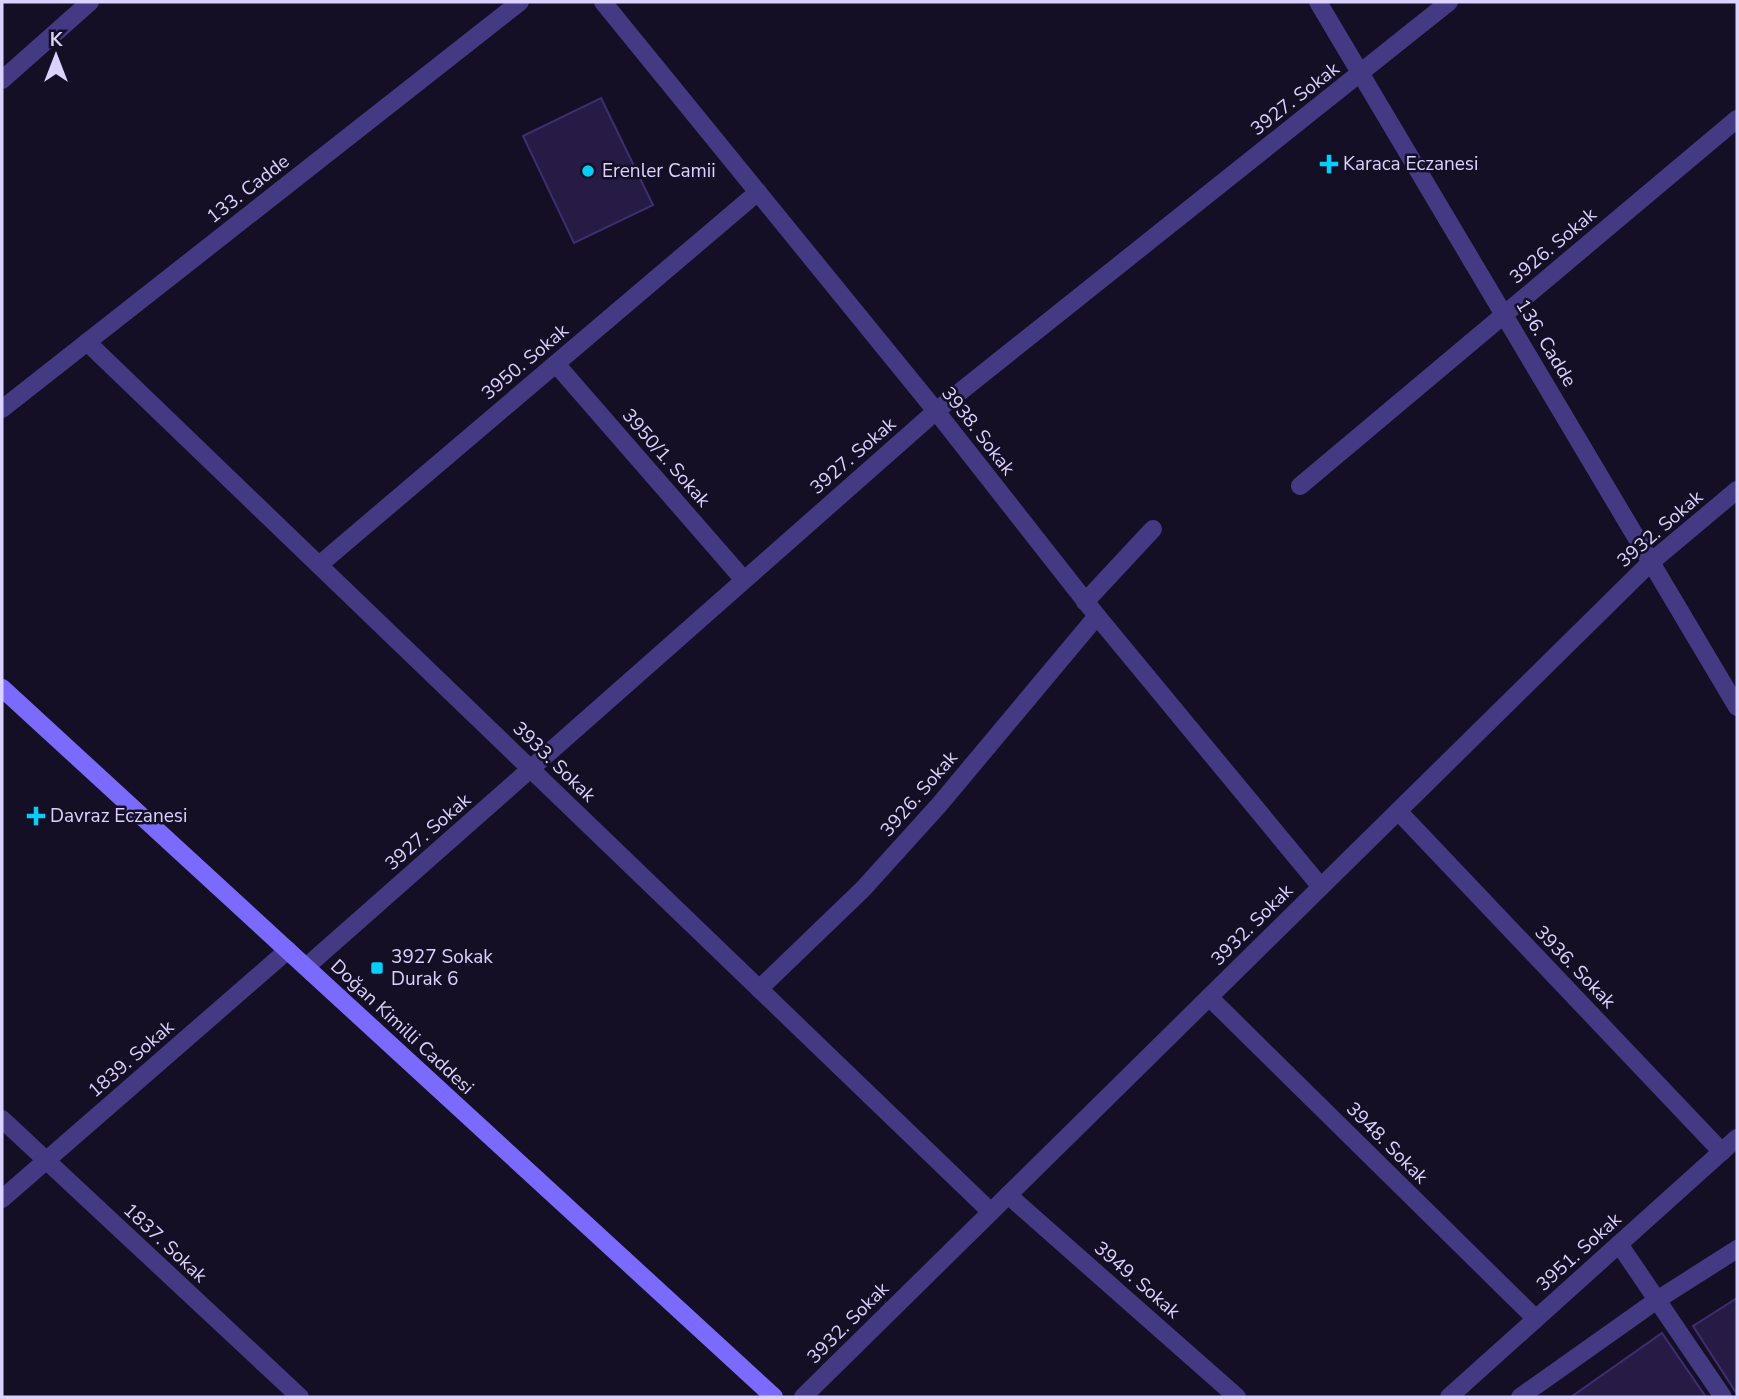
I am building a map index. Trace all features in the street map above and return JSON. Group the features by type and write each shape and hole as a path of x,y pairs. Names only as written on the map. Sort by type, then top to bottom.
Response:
{"main road":[{"name":"Doğan Kimilli Caddesi","path":"2,688 774,1397"}],"street":[{"path":"5,73 90,2"},
{"name":"133. Cadde","path":"2,409 520,2"},
{"name":"3938. Sokak","path":"603,2 936,411 1097,616 1321,887"},
{"name":"136. Cadde","path":"1318,2 1737,706"},
{"name":"3927. Sokak","path":"306,967 936,411 1449,2"},
{"name":"3926. Sokak","path":"1300,486 1737,119"},
{"name":"3950. Sokak","path":"319,565 758,192"},
{"name":"3933. Sokak","path":"88,342 991,1212"},
{"name":"3950/1. Sokak","path":"556,364 744,580"},
{"name":"3932. Sokak","path":"803,1397 1651,562 1737,490"},
{"path":"1085,601 1153,529"},
{"name":"3926. Sokak","path":"759,989 863,888 939,805 1097,616"},
{"name":"3936. Sokak","path":"1398,811 1722,1152"},
{"name":"1839. Sokak","path":"2,1199 288,950"},
{"name":"3948. Sokak","path":"1209,997 1536,1319"},
{"name":"1837. Sokak","path":"2,1119 300,1397"},
{"name":"3951. Sokak","path":"1449,1397 1737,1138"},
{"name":"3949. Sokak","path":"1008,1195 1237,1397"},
{"path":"1619,1244 1723,1397"},
{"path":"1520,1397 1657,1300 1737,1250"}],"building":[{"name":"Erenler Camii","path":"601,98 653,205 574,243 523,136"},
{"path":"1737,1298 1737,1394 1693,1326"},
{"path":"1662,1333 1706,1397 1571,1397"}],"place":[{"name":"Karaca Eczanesi","path":"1329,164"},
{"name":"Erenler Camii","path":"588,171"},
{"name":"Davraz Eczanesi","path":"36,816"},
{"name":"3927 Sokak Durak 6","path":"377,968"}]}
